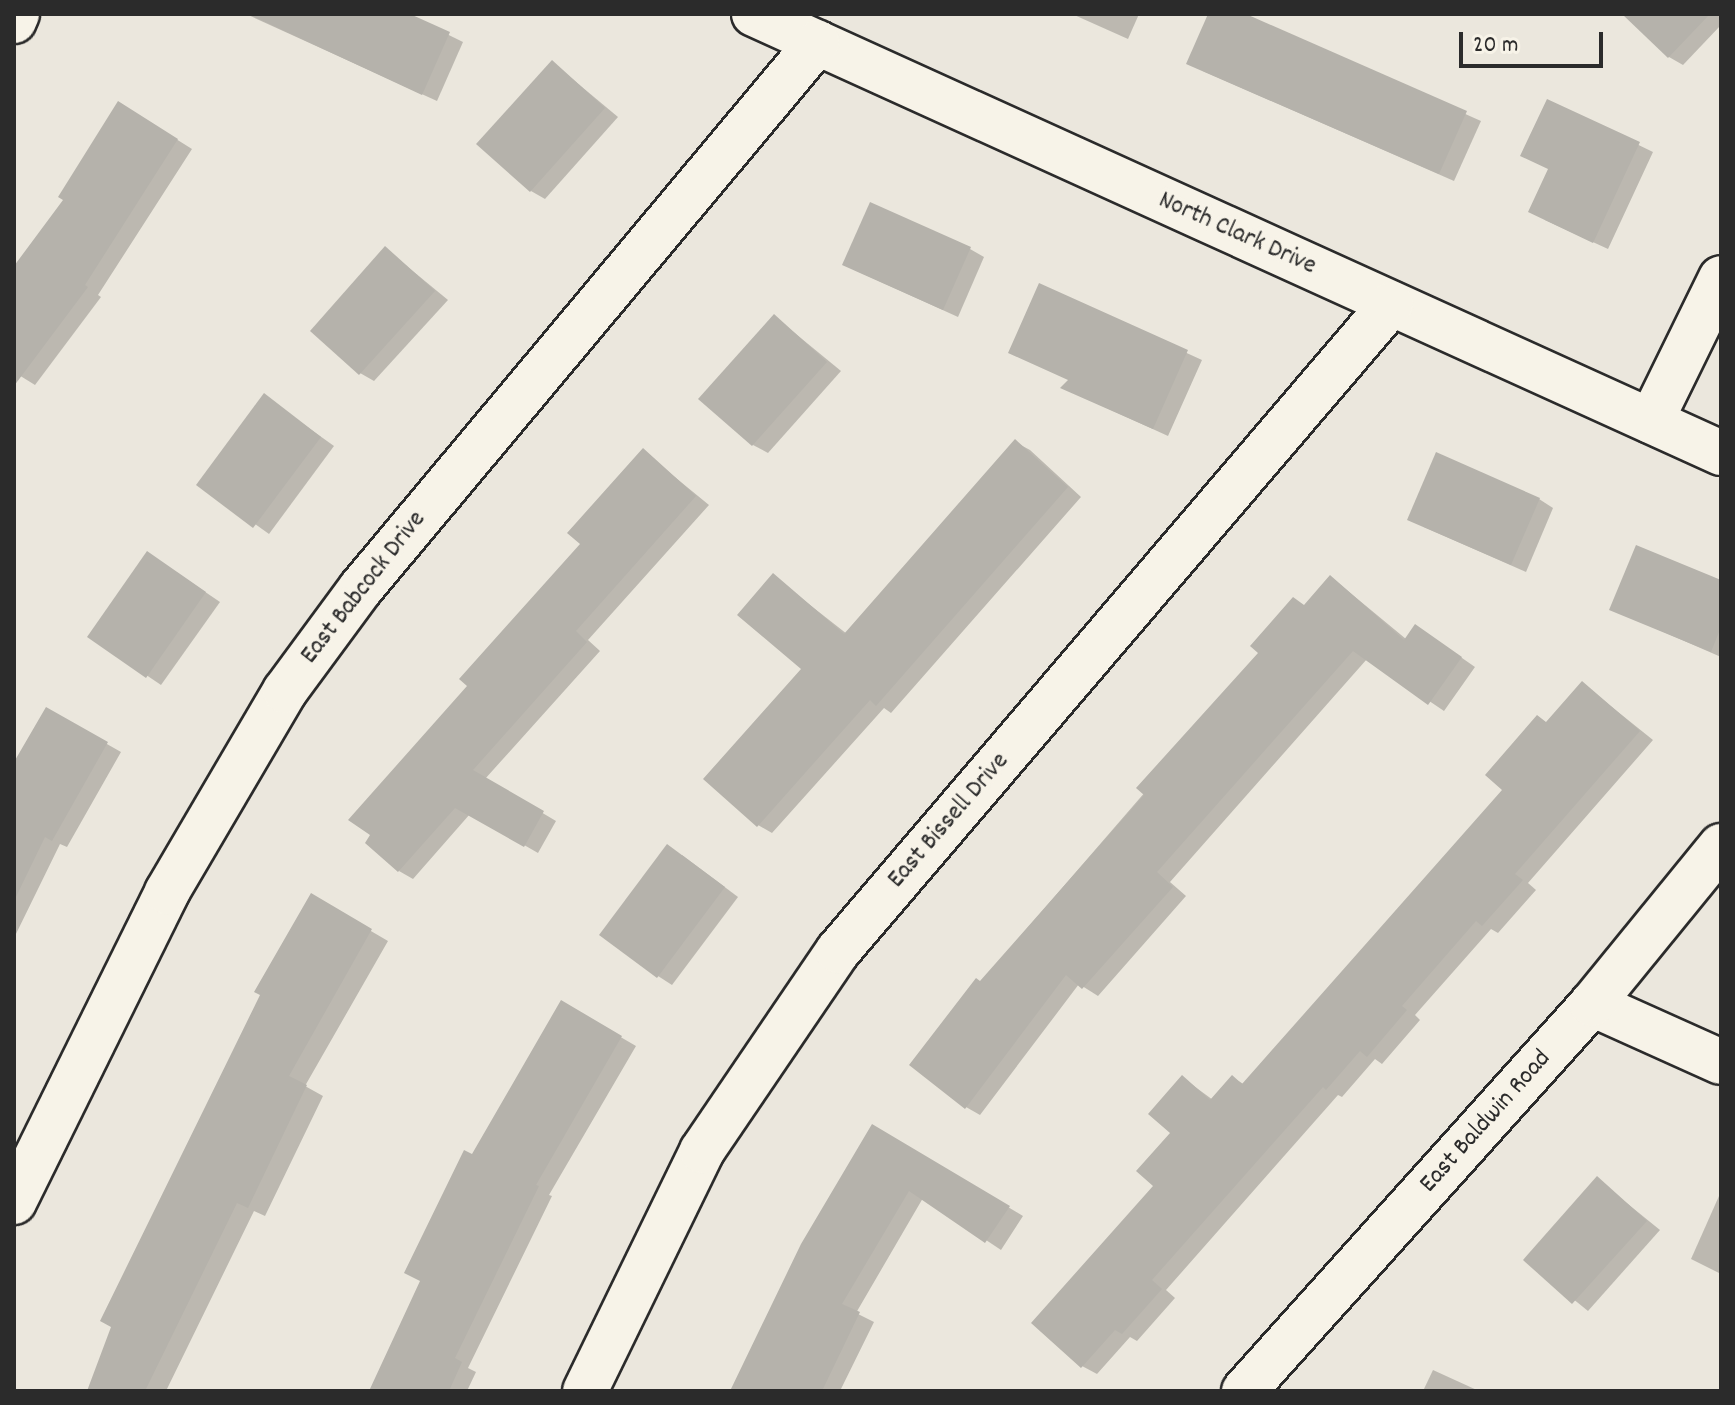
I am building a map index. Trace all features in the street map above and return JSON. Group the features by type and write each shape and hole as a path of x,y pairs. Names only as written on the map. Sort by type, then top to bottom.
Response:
{"street":[{"path":"14,21 17,14"},
{"name":"North Clark Drive","path":"754,14 1721,453"},
{"name":"East Babcock Drive","path":"14,1202 167,892 285,691 361,588 817,43"},
{"path":"1651,421 1721,278"},
{"name":"East Bissell Drive","path":"585,1391 702,1151 838,951 1391,304"},
{"name":"East Baldwin Road","path":"1244,1391 1592,1004 1721,846"},
{"path":"1592,1004 1721,1062"}],"building":[{"path":"248,14 410,14 450,32 422,95"},
{"path":"1208,14 1246,14 1467,111 1439,174 1186,64"},
{"path":"1622,14 1710,14 1668,58"},
{"path":"552,60 605,108 530,192 476,144"},
{"path":"1547,99 1640,142 1593,243 1528,212 1548,169 1520,156"},
{"path":"118,101 178,139 85,285 88,287 14,386 14,266 63,200 58,197"},
{"path":"870,202 971,247 943,310 842,265"},
{"path":"385,246 435,291 359,375 310,331"},
{"path":"1039,283 1188,350 1153,429 1060,388 1068,380 1008,353"},
{"path":"774,314 827,362 752,446 698,399"},
{"path":"264,393 321,437 253,528 196,485"},
{"path":"1015,439 1068,487 876,706 870,700 757,827 703,779 801,669 737,615 773,573 844,634"},
{"path":"643,448 696,496 576,631 587,642 473,770 544,811 524,847 455,808 398,872 365,843 370,835 348,820 467,686 459,679 580,544 567,533"},
{"path":"1436,452 1540,498 1511,565 1407,520"},
{"path":"1636,545 1721,580 1721,627 1711,652 1609,610"},
{"path":"147,551 206,592 146,678 87,637"},
{"path":"1330,575 1404,640 1415,624 1462,657 1428,705 1353,651 1157,872 1173,887 1082,989 1066,975 965,1109 909,1065 976,978 980,981 1144,795 1136,788 1258,653 1250,646 1293,597 1304,605"},
{"path":"1582,681 1640,731 1515,874 1523,880 1482,926 1476,921 1402,1006 1407,1010 1367,1057 1360,1051 1326,1090 1323,1087 1152,1280 1162,1289 1122,1334 1115,1330 1081,1368 1031,1323 1153,1186 1136,1171 1170,1133 1148,1114 1182,1075 1210,1100 1232,1075 1242,1084 1502,790 1485,775 1537,715 1546,722"},
{"path":"46,707 108,742 52,841 45,837 14,901 14,762"},
{"path":"667,844 725,887 657,978 599,935"},
{"path":"311,893 372,929 289,1076 307,1085 248,1208 237,1203 145,1391 87,1391 111,1327 100,1321 260,995 254,992"},
{"path":"561,1000 622,1036 536,1185 539,1186 455,1358 462,1362 449,1391 369,1391 420,1281 404,1273 464,1150 472,1154"},
{"path":"872,1124 1010,1206 985,1243 909,1191 842,1304 860,1312 822,1391 730,1391 801,1244"},
{"path":"1597,1176 1647,1221 1572,1304 1523,1260"}]}
